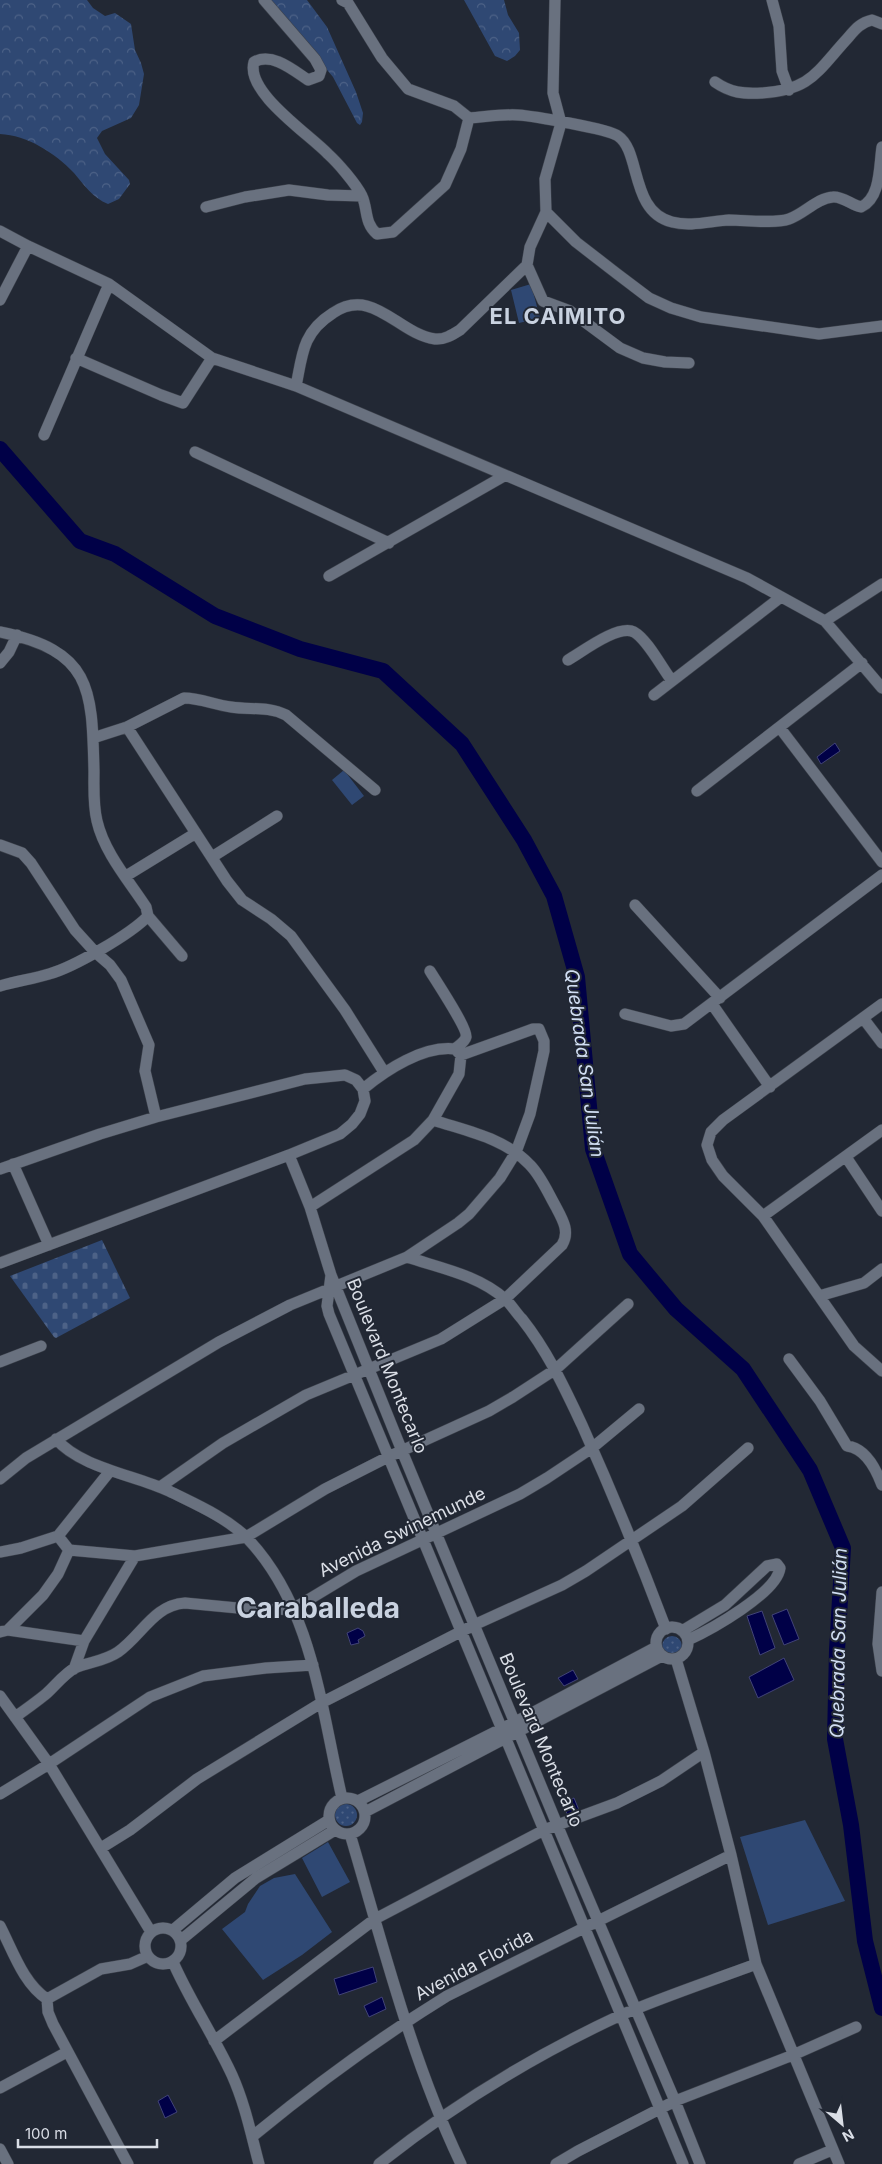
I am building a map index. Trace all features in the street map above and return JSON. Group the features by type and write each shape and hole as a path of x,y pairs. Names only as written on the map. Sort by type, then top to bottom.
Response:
{"street":[{"path":"264,0 315,59 322,70 319,76 308,80 287,66 268,59 259,59 254,62 252,69 253,77 264,95 329,154 362,196 370,228 377,234 393,232 445,185 461,149 469,118"},
{"path":"342,0 348,4 382,58 408,88 454,106 469,118 519,115 606,131 620,136 626,146 648,205 658,215 670,222 681,224 730,220 787,220 802,214 819,201 831,197 838,197 861,207 868,204 875,192 882,147"},
{"path":"555,0 554,93 561,123 545,179 546,212 530,247 527,265 543,302 570,311 620,348 643,358 665,362 689,362"},
{"path":"772,0 779,26 782,71 789,90"},
{"path":"715,82 726,89 740,94 794,89 813,77 858,26 872,20 882,24"},
{"path":"206,207 245,197 289,190 328,195 362,196"},
{"path":"546,212 589,253 650,298 671,308 701,317 819,334 882,326"},
{"path":"0,231 109,284 212,358 296,386 738,574 825,621 882,688"},
{"path":"0,300 28,246"},
{"path":"296,386 307,341 315,328 338,309 353,304 366,304 422,334 435,339 447,337 460,330 527,265"},
{"path":"44,435 109,284"},
{"path":"76,358 183,403 212,358"},
{"path":"195,452 389,543"},
{"path":"329,576 504,476"},
{"path":"825,621 882,584"},
{"path":"654,695 781,597"},
{"path":"568,660 612,634 623,630 633,632 642,639 672,681"},
{"path":"0,632 16,635 46,646 64,657 77,671 86,688 91,705 94,803 97,822 104,840 146,907 148,916 182,956"},
{"path":"0,663 9,652 16,635"},
{"path":"697,792 862,663"},
{"path":"93,738 127,727 184,698 229,707 276,710 286,715 375,790"},
{"path":"127,727 227,881 242,900 271,919 291,936 301,948 384,1072"},
{"path":"780,728 882,862"},
{"path":"212,857 277,816"},
{"path":"126,876 196,832"},
{"path":"0,845 22,853 31,863 66,918 95,952 110,965 121,980 149,1045 145,1071 156,1117"},
{"path":"625,1014 671,1026 684,1024 882,875"},
{"path":"635,906 716,1001 770,1087"},
{"path":"0,986 49,974 95,952 142,922 148,916"},
{"path":"310,1207 414,1140 434,1120 458,1074 458,1052 466,1035 460,1019 430,970"},
{"path":"882,1004 723,1120 711,1132 707,1145 712,1160 723,1176 763,1216 854,1346 882,1372"},
{"path":"863,1018 882,1043"},
{"path":"0,1479 26,1458 56,1439 219,1342 290,1305 408,1257 469,1214 500,1178 516,1152 534,1100 544,1051 542,1034 539,1029 526,1030 458,1052 434,1049 384,1072 363,1088"},
{"path":"0,1169 100,1134 156,1117 283,1084 345,1075 356,1080 363,1088 365,1101 360,1114 340,1134 0,1264"},
{"path":"160,1487 223,1443 306,1395 441,1339 505,1299 562,1245 567,1237 560,1214 543,1183 530,1165 516,1152 502,1143 434,1120"},
{"path":"763,1216 882,1130"},
{"name":"Boulevard Montecarlo","path":"289,1155 310,1207 331,1274 332,1287 327,1306 329,1314 683,2164"},
{"path":"846,1157 882,1211"},
{"path":"13,1164 49,1245"},
{"path":"408,1257 471,1278 505,1299 532,1333 556,1369 592,1448 632,1541 666,1629"},
{"path":"818,1296 864,1282 882,1269"},
{"name":"Boulevard Montecarlo","path":"332,1287 368,1368 700,2164"},
{"path":"58,1536 69,1550 135,1556 246,1537 304,1500 388,1457 489,1410 556,1369 628,1304"},
{"path":"0,1362 41,1346"},
{"path":"789,1359 820,1401 847,1446 854,1447 866,1456 882,1485"},
{"name":"Avenida Swinemunde","path":"15,1717 45,1695 74,1669 116,1654 128,1645 163,1609 174,1604 185,1603 258,1610 293,1608 356,1571 527,1490 592,1448 639,1410"},
{"path":"56,1439 64,1447 110,1470 160,1487 217,1516 246,1537 269,1567 293,1608 313,1665 342,1798"},
{"path":"101,1848 210,1771 321,1703 474,1625 562,1585 632,1541 682,1506 748,1448"},
{"path":"0,1552 21,1548 58,1536 110,1470"},
{"path":"4,1631 43,1594 58,1574 69,1550"},
{"path":"74,1669 84,1640 135,1556"},
{"path":"777,1564 780,1568 776,1579 734,1615 711,1630 685,1636 768,1566 777,1564"},
{"path":"882,1592 878,1644 882,1671"},
{"path":"677,1628 685,1636 686,1652 676,1659 666,1658 659,1651 658,1636 666,1629 677,1628"},
{"path":"4,1631 84,1640"},
{"path":"358,1801 505,1733 659,1651"},
{"path":"676,1659 704,1752 731,1855 756,1964 839,2164"},
{"path":"0,1794 49,1764 150,1696 203,1676 266,1668 313,1665"},
{"path":"0,1696 49,1764 151,1932"},
{"path":"365,1812 505,1733"},
{"path":"214,2041 375,1919 544,1830 617,1803 661,1781 704,1752"},
{"path":"342,1798 358,1801 365,1812 362,1826 350,1834 342,1834 332,1825 331,1806 342,1798"},
{"path":"173,1930 242,1873 332,1825"},
{"path":"181,1940 256,1878 332,1825"},
{"path":"350,1834 405,2022 440,2118 461,2164"},
{"name":"Avenida Florida","path":"253,2136 312,2088 405,2022 447,1996 731,1855"},
{"path":"0,1926 28,1981 36,1992 47,1999"},
{"path":"158,1928 173,1930 181,1940 182,1948 179,1956 173,1962 159,1964 148,1956 145,1944 151,1932 158,1928"},
{"path":"47,1999 101,1969 130,1964 148,1956"},
{"path":"173,1962 187,1994 232,2076 253,2136 259,2164"},
{"path":"379,2164 440,2118 509,2074 622,2015 756,1964"},
{"path":"47,1999 48,2012 53,2024 128,2164"},
{"path":"556,2164 675,2101 793,2055 856,2027"},
{"path":"0,2088 67,2052"},
{"path":"0,2149 8,2164"},
{"path":"799,2164 832,2150"}],"green space":[{"path":"0,0 87,0 93,8 105,16 115,13 131,24 135,50 144,74 139,105 131,118 102,131 97,138 105,154 129,180 130,184 119,199 108,204 89,191 74,173 40,146 10,135 0,134"},
{"path":"264,0 307,0 327,27 356,92 363,113 360,125 357,123 333,77 287,22"},
{"path":"464,0 504,0 508,15 519,33 520,50 515,56 507,61 495,56"},
{"path":"531,284 540,318 519,323 511,290"},
{"path":"344,770 364,796 352,805 332,780"},
{"path":"102,1240 130,1298 56,1338 10,1276"},
{"path":"672,1636 679,1639 682,1646 679,1653 672,1656 665,1653 662,1646 665,1639"},
{"path":"346,1804 354,1807 357,1815 354,1823 346,1826 338,1823 335,1815 338,1807"},
{"path":"805,1820 845,1901 768,1925 740,1837"},
{"path":"328,1842 350,1882 322,1897 302,1858"},
{"path":"295,1874 332,1932 302,1955 263,1980 222,1929 245,1912 260,1886 274,1878"}],"shaded area":[{"path":"835,743 840,751 821,764 817,757"},
{"path":"787,1609 799,1639 784,1645 772,1615"},
{"path":"762,1611 775,1648 760,1655 747,1616"},
{"path":"358,1628 363,1631 365,1636 358,1640 359,1643 351,1645 347,1633"},
{"path":"784,1658 794,1680 758,1698 749,1677"},
{"path":"573,1670 578,1679 564,1686 558,1678"},
{"path":"574,1798 579,1810 568,1815 561,1803"},
{"path":"373,1967 377,1982 339,1995 334,1979"},
{"path":"382,1997 386,2009 369,2017 364,2006"},
{"path":"168,2095 177,2112 165,2118 158,2101"}],"waterway":[{"name":"Quebrada San Julián","path":"0,449 80,541 115,554 215,616 300,649 383,671 462,744 524,840 554,896 577,977 593,1149 630,1254 676,1309 743,1369 810,1470 843,1548 837,1650 835,1739 851,1825 865,1941 882,2008"}],"district":[{"name":"EL CAIMITO","path":"558,316"},
{"name":"Caraballeda","path":"318,1608"}]}
